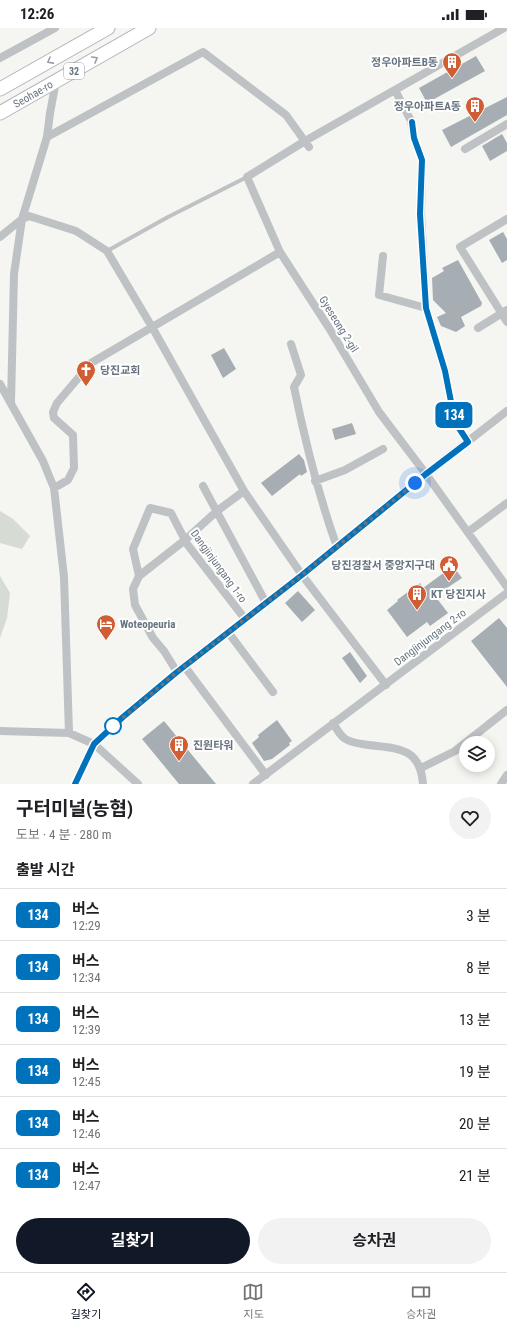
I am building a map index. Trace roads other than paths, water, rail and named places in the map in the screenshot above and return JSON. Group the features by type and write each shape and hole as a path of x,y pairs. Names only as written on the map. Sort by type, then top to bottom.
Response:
{"main road":[{"name":"Seohae-ro","path":"0,89 108,28"},
{"name":"Seohae-ro","path":"0,113 149,28"}],"street":[{"path":"0,58 55,28"},
{"path":"247,177 307,144 395,90 504,28"},
{"path":"47,137 203,52 286,115 307,144"},
{"path":"11,403 14,274 22,219 47,137 56,81"},
{"path":"395,90 412,122 414,138 422,160 420,214 426,308 445,371 455,422 468,442"},
{"path":"465,149 507,124"},
{"name":"Gyeseong 2-gil","path":"247,177 280,252 329,328 379,412 426,474"},
{"path":"0,237 22,219 29,216 76,231 108,251 152,326 244,491 302,575 386,685"},
{"path":"507,219 460,247 504,312 507,322"},
{"path":"54,488 68,480 74,468 73,434 54,418 53,412 57,403 91,363 280,252"},
{"path":"383,256 379,295 426,308"},
{"path":"478,328 504,312"},
{"path":"292,344 301,375 294,387 306,444 315,481 336,547"},
{"path":"0,384 43,461 54,488 64,577 70,733"},
{"name":"Dangjinjungang 1-ro","path":"75,784 94,744 123,717 177,672 302,575 426,474 507,411"},
{"path":"315,481 345,470 383,449"},
{"path":"426,474 507,587"},
{"name":"Dangjinjungang 1-ro","path":"203,486 266,603"},
{"path":"139,576 185,540 217,511 244,491"},
{"path":"468,532 507,503"},
{"name":"Dangjinjungang 1-ro","path":"177,672 164,651 153,638 135,605 133,589 139,576 133,550 150,508 171,513 185,540 245,619"},
{"name":"Dangjinjungang 2-ro","path":"253,784 507,593"},
{"path":"228,632 272,692"},
{"path":"185,667 266,775"},
{"path":"421,768 455,752 507,710"},
{"path":"333,723 344,738 353,743 399,749 408,752 421,768 423,784"},
{"path":"0,731 70,733 94,744 138,784"},
{"path":"501,784 507,775"}],"lane":[{"path":"108,251 168,217 247,177"}],"place":[{"name":"정우아파트B동","path":"452,79"},
{"name":"정우아파트A동","path":"475,123"},
{"name":"당진교회","path":"86,387"},
{"name":"당진경찰서 중앙지구대","path":"449,582"},
{"name":"KT 당진지사","path":"417,611"},
{"name":"Woteopeuria","path":"106,641"},
{"name":"진원타워","path":"179,762"}]}
